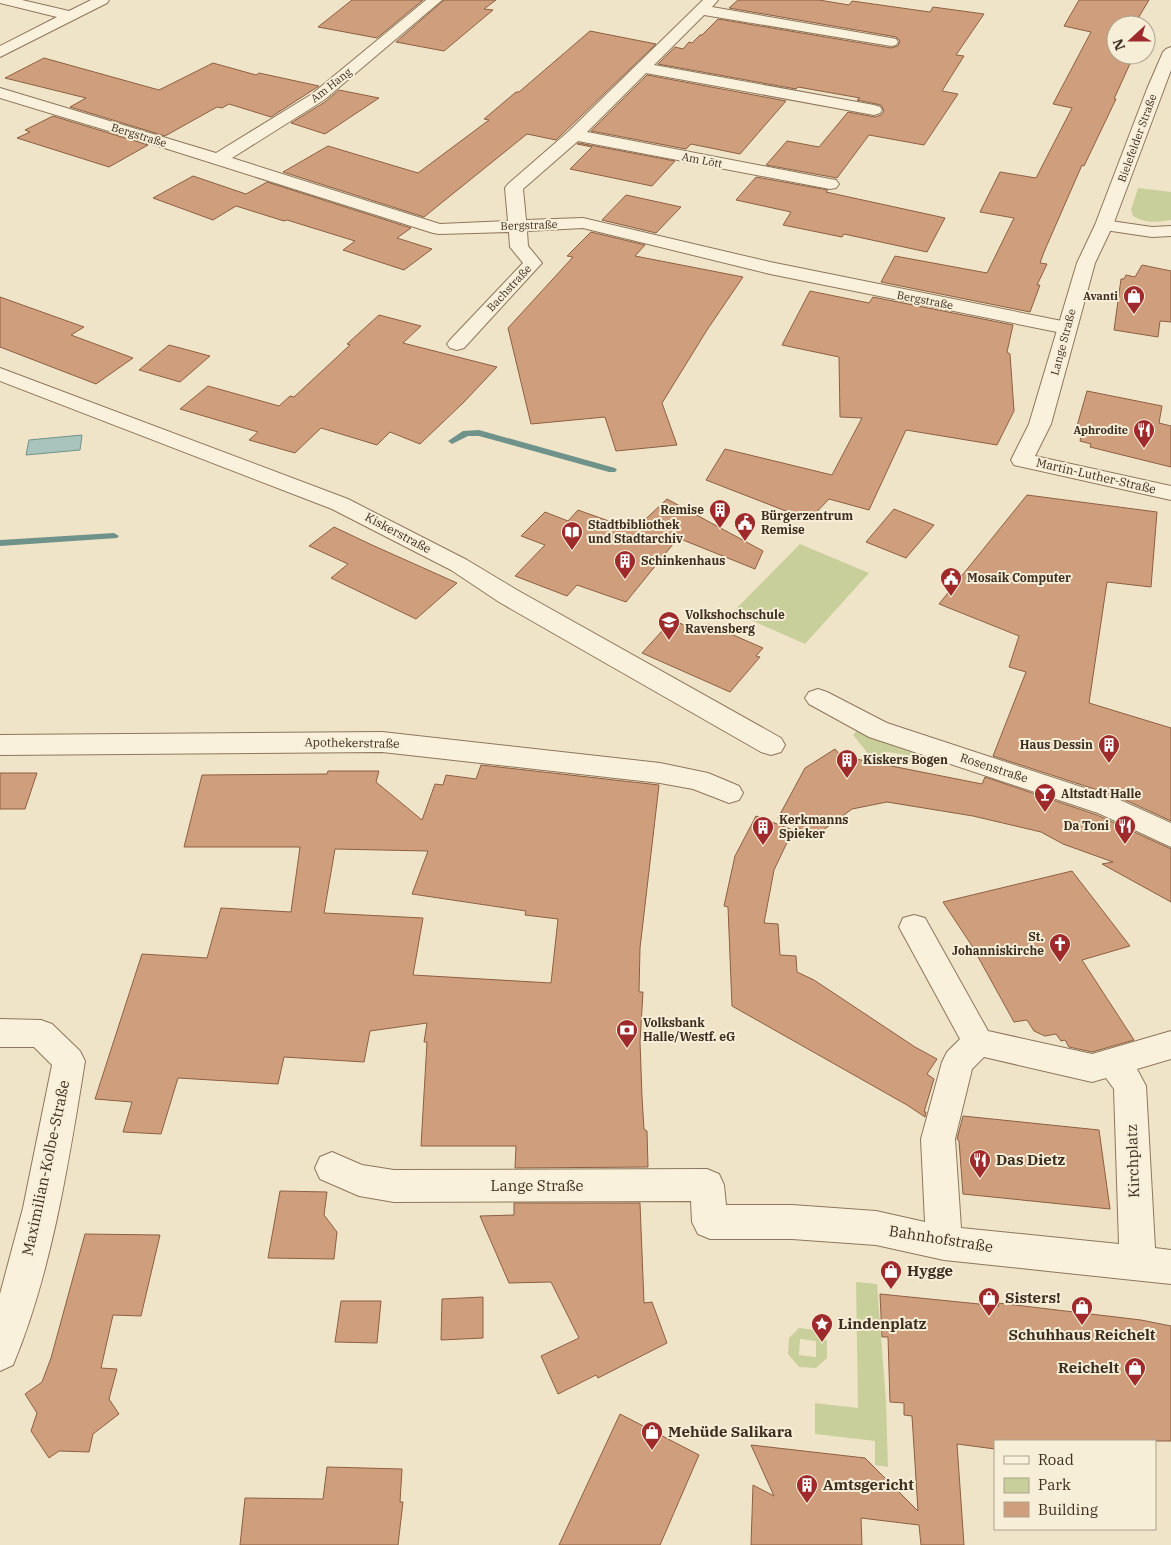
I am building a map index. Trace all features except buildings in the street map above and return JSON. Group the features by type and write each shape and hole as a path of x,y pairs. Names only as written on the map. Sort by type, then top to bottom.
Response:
{"street":[{"path":"4,0 70,16"},
{"path":"0,52 102,0"},
{"name":"Am Hang","path":"218,159 318,97 435,0"},
{"path":"516,226 514,188 575,135 706,5 891,42"},
{"name":"Bielefelder Straße","path":"1104,225 1155,89 1171,52"},
{"path":"643,68 874,110"},
{"name":"Bergstraße","path":"0,93 439,229 583,223 770,268 1067,328"},
{"name":"Am Lött","path":"575,135 830,184"},
{"path":"1104,225 1152,232 1171,231"},
{"name":"Lange Straße","path":"1022,460 1040,424 1086,263 1104,225"},
{"name":"Bachstraße","path":"457,344 533,263 519,247 516,226"},
{"name":"Kiskerstraße","path":"0,374 340,504 459,565 508,596 771,745"},
{"name":"Martin-Luther-Straße","path":"1022,460 1171,493"},
{"name":"Rosenstraße","path":"818,698 878,730 1108,806 1139,819 1171,836"},
{"name":"Apothekerstraße","path":"0,745 382,742 660,774 698,780 729,793"},
{"path":"914,927 978,1042 1092,1068 1171,1045"},
{"name":"Maximilian-Kolbe-Straße","path":"0,1034 41,1034 69,1061 52,1154 17,1302 0,1352"},
{"path":"944,1243 938,1139 958,1062 978,1042"},
{"name":"Kirchplatz","path":"1114,1062 1130,1086 1155,1265"},
{"name":"Lange Straße","path":"332,1168 359,1180 394,1186 707,1186 710,1222"},
{"name":"Bahnhofstraße","path":"710,1222 792,1222 876,1228 944,1243 1155,1265"}],"green space":[{"path":"1138,188 1171,192 1171,220 1156,222 1138,219 1133,216 1131,210"},
{"path":"800,544 869,573 805,644 733,612"},
{"path":"859,728 889,744 922,755 920,765 906,762 907,755 887,752 886,758 870,756 853,735"},
{"path":"856,1282 877,1284 886,1401 888,1467 875,1465 875,1441 815,1434 815,1403 858,1408"},
{"path":"799,1328 816,1330 827,1341 827,1358 816,1368 799,1367 788,1354 789,1338","holes":["800,1339 816,1341 816,1357 799,1355"]}],"water":[{"path":"82,435 80,450 26,455 29,440"}],"waterway":[{"path":"452,441 466,433 479,433 612,470"},
{"path":"0,543 114,536"}],"place":[{"name":"Avanti","path":"1134,315"},
{"name":"Aphrodite","path":"1144,449"},
{"name":"Remise","path":"720,529"},
{"name":"Bürgerzentrum Remise","path":"745,542"},
{"name":"Stadtbibliothek und Stadtarchiv","path":"572,551"},
{"name":"Schinkenhaus","path":"625,580"},
{"name":"Mosaik Computer","path":"951,597"},
{"name":"Volkshochschule Ravensberg","path":"669,641"},
{"name":"Haus Dessin","path":"1109,764"},
{"name":"Kiskers Bogen","path":"847,779"},
{"name":"Altstadt Halle","path":"1045,813"},
{"name":"Da Toni","path":"1125,845"},
{"name":"Kerkmanns Spieker","path":"763,846"},
{"name":"St. Johanniskirche","path":"1060,963"},
{"name":"Volksbank Halle/Westf. eG","path":"627,1049"},
{"name":"Das Dietz","path":"980,1179"},
{"name":"Hygge","path":"891,1290"},
{"name":"Sisters!","path":"989,1317"},
{"name":"Schuhhaus Reichelt","path":"1082,1326"},
{"name":"Lindenplatz","path":"822,1343"},
{"name":"Reichelt","path":"1135,1387"},
{"name":"Mehüde Salikara","path":"652,1451"},
{"name":"Amtsgericht","path":"807,1504"}]}
